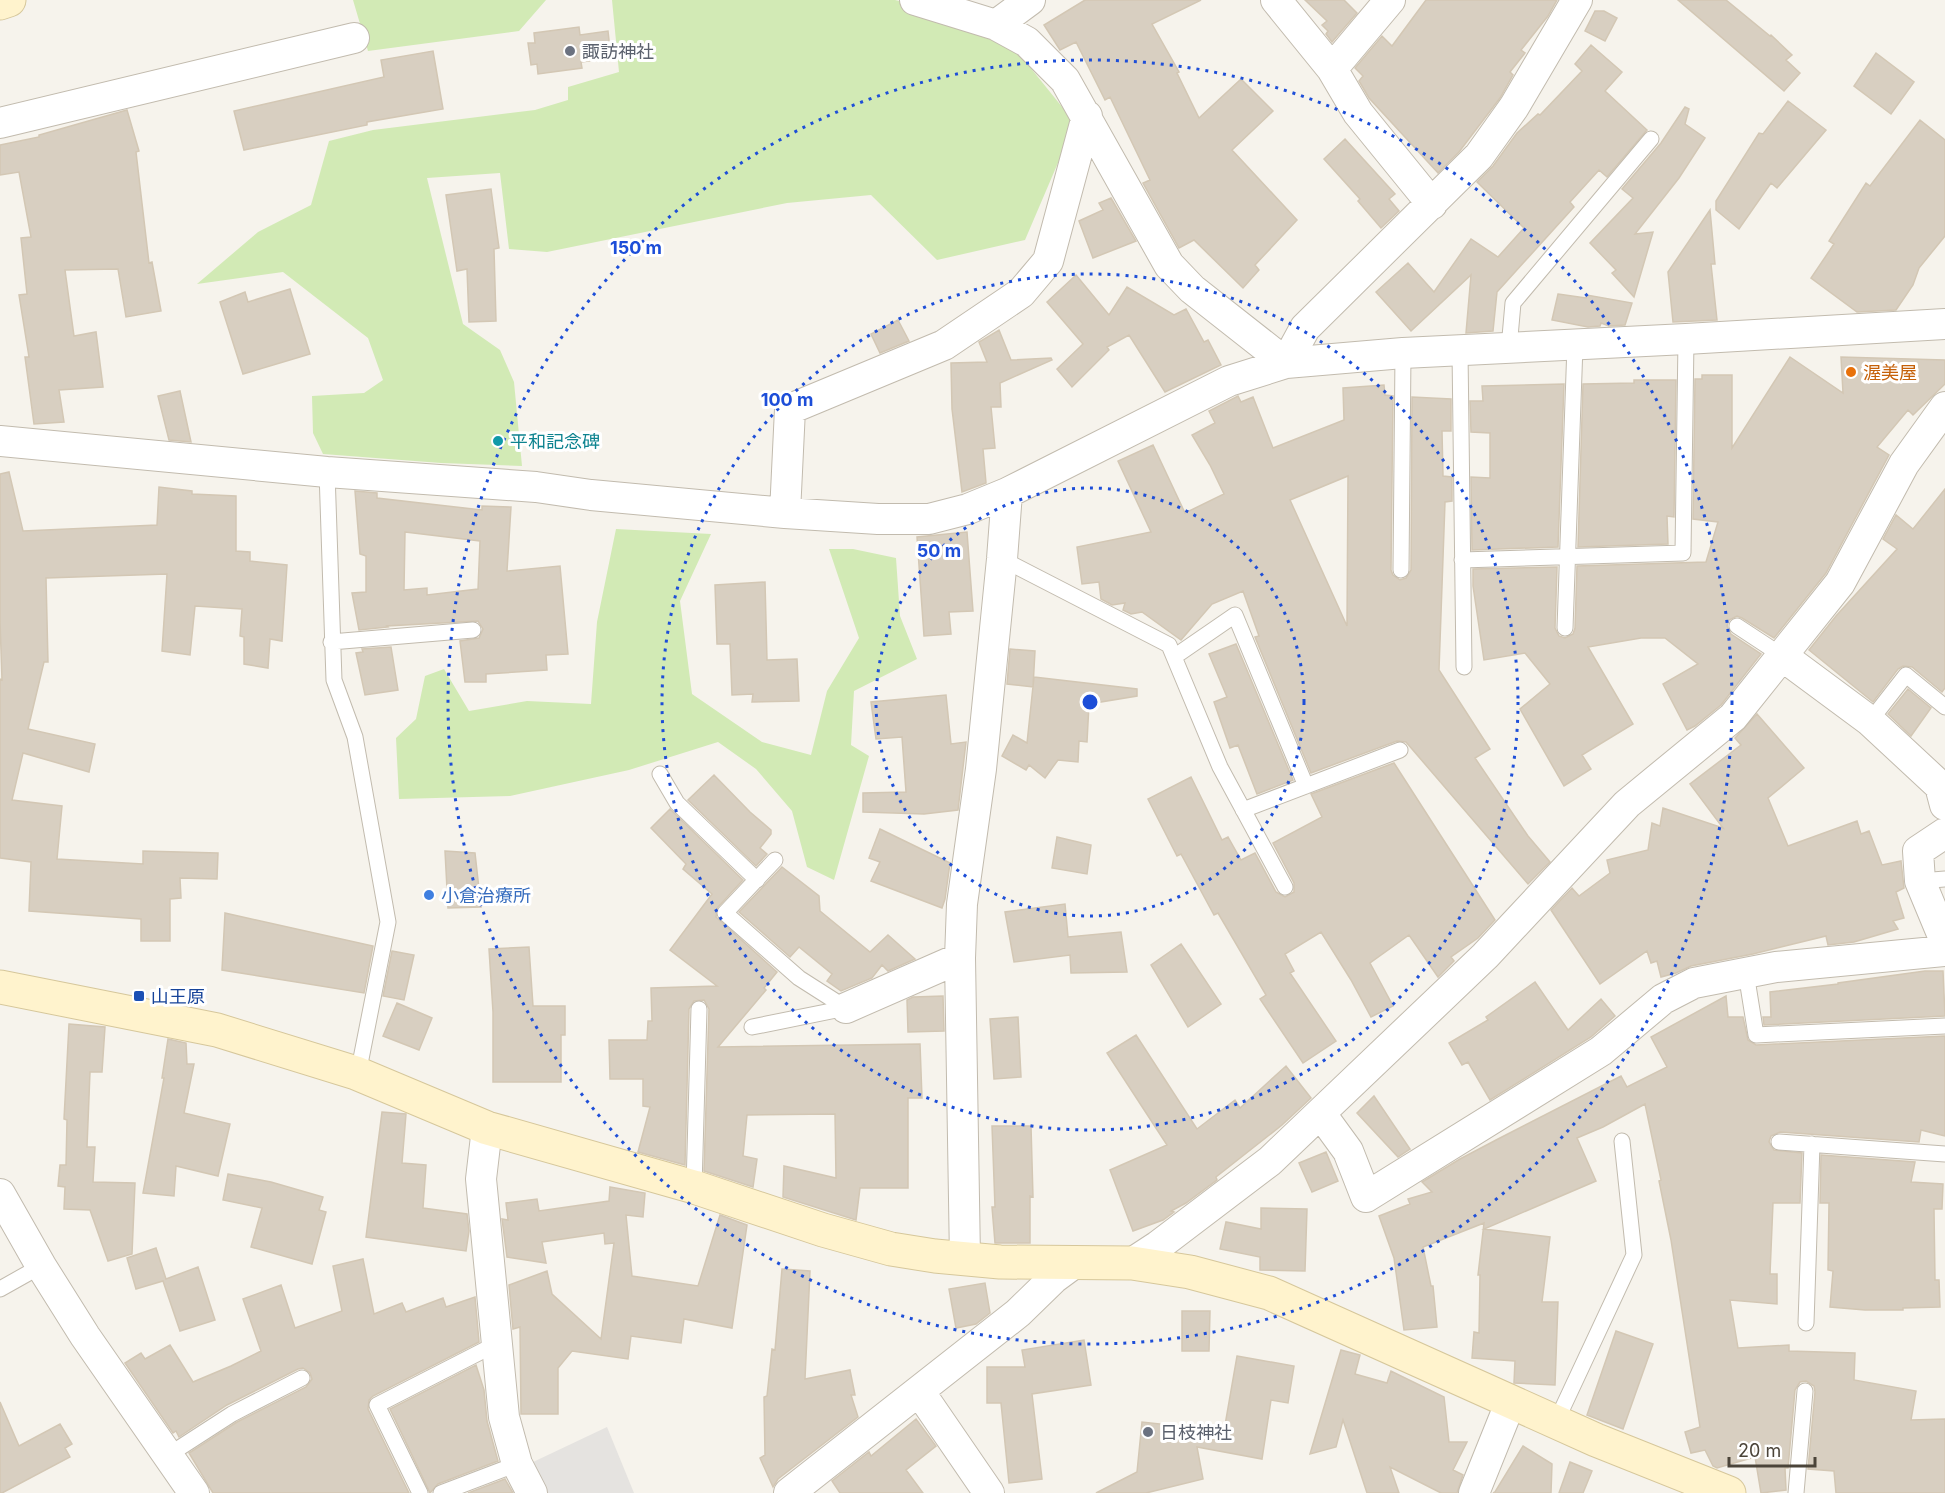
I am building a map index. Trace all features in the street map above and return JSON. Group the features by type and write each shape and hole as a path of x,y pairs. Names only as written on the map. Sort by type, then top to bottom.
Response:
{"street":[{"path":"0,3 9,0"},
{"path":"915,0 996,25 1027,42 1065,80 1169,265 1192,289 1286,363"},
{"path":"996,25 1030,0"},
{"path":"1276,0 1332,69 1358,113 1432,204"},
{"path":"1332,69 1390,0"},
{"path":"1286,363 1305,328 1479,156 1514,107 1577,0"},
{"path":"0,123 354,38"},
{"path":"785,513 790,409 944,345 1021,293 1048,261 1087,116"},
{"path":"0,441 327,472 536,487 591,495 785,513 878,519 929,519 968,509 1007,493 1230,381 1286,363 1403,353 1945,324"},
{"path":"1132,1263 1270,1161 1485,956 1627,804 1733,717 1840,583 1904,464 1945,407"},
{"path":"965,1259 960,958 962,904 981,769 1007,493"},
{"path":"1781,655 1870,721 1940,786 1945,805"},
{"path":"1945,833 1918,851 1932,880 1945,941"},
{"path":"1321,1114 1348,1151 1366,1197 1601,1051 1663,999 1694,983 1776,967 1945,951"},
{"path":"846,1008 960,958"},
{"path":"0,987 217,1030 358,1074 487,1128 693,1187 823,1230 891,1249 1000,1262 1132,1263 1190,1272 1269,1293 1556,1422 1729,1493"},
{"path":"487,1128 481,1179 504,1417 517,1464 532,1493"},
{"path":"0,1194 41,1266 85,1336 194,1493"},
{"path":"789,1493 1018,1313 1054,1278 1074,1264"},
{"path":"919,1391 989,1493"},
{"path":"1474,1493 1511,1401"}],"lane":[{"path":"1509,348 1512,303 1651,139"},
{"path":"1462,560 1683,553 1686,339"},
{"path":"1565,628 1575,345"},
{"path":"1460,351 1464,667"},
{"path":"1401,570 1403,353"},
{"path":"327,472 334,680 355,737 388,922 358,1074"},
{"path":"1002,559 1169,645 1220,766 1285,887"},
{"path":"1174,657 1235,615 1306,786"},
{"path":"1737,626 1781,655"},
{"path":"331,642 473,630"},
{"path":"1870,721 1906,675 1945,707"},
{"path":"1243,810 1400,750"},
{"path":"660,774 676,803 757,880"},
{"path":"775,860 726,913 799,978 846,1008"},
{"path":"1746,973 1756,1035 1945,1026"},
{"path":"752,1027 846,1008"},
{"path":"693,1187 699,1009"},
{"path":"1556,1422 1634,1255 1622,1142"},
{"path":"1779,1142 1945,1154"},
{"path":"1806,1323 1812,1144"},
{"path":"0,1289 41,1266"},
{"path":"420,1493 377,1405 498,1343"},
{"path":"167,1456 232,1414 302,1378"},
{"path":"1796,1493 1805,1391"},
{"path":"441,1493 517,1464"}],"green space":[{"path":"353,0 546,0 519,31 368,51"},
{"path":"612,0 895,0 996,25 1075,123 1025,240 937,260 871,195 787,203 547,252 509,249 500,173 427,178 463,324 500,350 514,382 522,466 441,463 323,454 313,433 312,396 364,393 383,380 368,338 283,272 197,284 258,232 311,205 329,141 373,130 535,110 568,100 568,87 619,72"},
{"path":"616,529 711,534 680,601 692,694 762,742 811,755 827,691 859,638 829,549 853,549 896,558 900,616 917,659 854,691 851,745 869,756 834,880 807,867 792,811 756,769 718,742 629,770 510,796 399,799 396,738 416,719 425,676 444,669 469,711 527,701 591,704 597,622"}],"shaded area":[{"path":"607,1427 634,1493 546,1493 531,1463"}],"building":[{"path":"1085,0 1201,0 1152,24 1179,72 1177,73 1199,118 1241,79 1273,111 1232,150 1297,220 1255,265 1259,270 1243,288 1194,240 1179,248 1143,183 1150,180 1110,97 1105,100 1076,42 1060,50 1044,25"},
{"path":"1305,0 1344,0 1357,13 1332,42 1326,34 1328,31 1322,25 1327,21"},
{"path":"1426,0 1557,0 1548,16 1521,50 1525,53 1510,72 1513,75 1500,98 1459,152 1438,173 1369,98 1359,81 1363,76 1355,68 1382,36 1392,46"},
{"path":"1678,0 1726,0 1771,35 1792,55 1786,60 1800,73 1784,91"},
{"path":"1595,11 1604,11 1617,18 1605,41 1585,31"},
{"name":"諏訪神社","path":"579,27 580,35 608,31 611,58 581,62 582,68 538,74 537,64 531,65 528,43 535,43 534,33"},
{"path":"1591,45 1622,72 1605,91 1647,130 1607,177 1599,170 1570,202 1574,207 1497,292 1493,331 1466,333 1471,275 1411,331 1376,292 1408,263 1434,292 1471,239 1498,257 1524,228 1477,182 1493,166 1517,133 1538,114 1540,115 1582,71 1575,64"},
{"path":"433,51 443,109 367,122 367,125 244,150 234,111 384,77 381,60"},
{"path":"1876,53 1914,82 1891,114 1854,86"},
{"path":"1788,101 1826,130 1777,188 1771,183 1739,229 1716,210 1716,201 1759,133 1763,134"},
{"path":"1685,107 1689,109 1685,124 1705,138 1679,178 1635,234 1653,232 1634,297 1612,273 1616,270 1590,243 1633,198 1622,189 1661,143"},
{"path":"127,110 139,151 136,152 149,263 152,262 161,311 126,317 118,269 65,270 74,336 96,332 103,387 59,390 64,422 34,424 25,357 29,357 19,295 27,294 21,238 31,237 19,172 0,175 0,145 39,137 39,135"},
{"path":"1920,120 1945,140 1945,236 1919,268 1913,285 1896,310 1857,312 1811,278 1834,244 1829,241 1866,183 1870,186"},
{"path":"1345,139 1395,194 1389,199 1399,211 1381,228 1358,201 1360,199 1324,159"},
{"path":"491,189 499,248 494,249 496,321 469,322 467,269 457,271 446,195"},
{"path":"1111,198 1136,241 1093,258 1079,221 1103,210 1099,203"},
{"path":"1710,210 1715,264 1711,264 1717,320 1673,322 1668,272"},
{"path":"1076,275 1109,315 1127,287 1174,315 1186,309 1204,342 1208,340 1221,365 1165,392 1129,335 1107,347 1109,350 1072,387 1057,369 1083,344 1047,302"},
{"path":"290,289 310,354 243,374 220,302 245,292 248,302"},
{"path":"1558,294 1586,298 1587,295 1632,303 1625,325 1609,326 1601,323 1600,326 1588,327 1552,320"},
{"path":"898,320 909,341 880,353 871,334"},
{"path":"999,330 1011,360 1051,358 1052,360 1000,383 1001,407 991,407 995,448 983,449 986,483 962,492 952,409 951,363 987,362 979,342"},
{"path":"1790,357 1843,393 1841,357 1945,360 1945,384 1913,415 1908,410 1877,447 1889,455 1826,573 1774,638 1737,616 1729,620 1727,626 1731,634 1761,654 1721,705 1695,726 1687,730 1663,684 1698,664 1665,638 1641,638 1588,647 1633,724 1582,755 1591,769 1564,786 1520,709 1550,684 1525,653 1484,660 1473,586 1473,569 1557,567 1555,628 1559,636 1565,638 1573,634 1575,628 1577,566 1706,562 1718,522 1693,519 1695,379 1702,379 1702,375 1732,375 1732,448"},
{"path":"1634,380 1676,380 1674,517 1667,516 1668,544 1578,547 1583,384 1634,383"},
{"path":"1564,384 1558,547 1472,550 1471,477 1490,478 1490,433 1471,432 1470,401 1483,401 1482,386"},
{"path":"1384,385 1385,395 1393,396 1391,570 1393,575 1400,580 1406,578 1411,570 1412,397 1451,399 1451,431 1442,431 1443,476 1452,477 1452,501 1445,502 1439,670 1490,749 1475,758 1528,836 1550,862 1528,884 1406,742 1397,741 1311,773 1255,637 1259,636 1243,591 1212,604 1181,640 1142,612 1131,614 1123,610 1125,603 1112,605 1101,599 1099,582 1082,584 1077,547 1151,532 1118,461 1153,445 1185,513 1224,494 1192,435 1215,423 1209,411 1238,396 1241,402 1253,397 1273,448 1344,420 1343,388","holes":["1348,476 1347,626 1290,500"]},
{"path":"180,391 191,442 169,440 158,396"},
{"path":"9,472 23,531 157,525 159,487 192,491 192,494 236,496 236,551 250,552 250,561 287,565 282,641 270,639 268,668 244,664 244,637 240,636 242,609 195,606 190,655 162,651 167,574 46,578 48,662 44,662 28,729 95,744 89,772 23,753 12,800 62,806 57,859 143,864 143,851 218,853 217,879 180,878 181,898 170,899 170,941 141,941 141,919 29,911 31,862 0,858 0,679 2,680 0,474"},
{"path":"1945,489 1945,688 1942,692 1912,667 1903,666 1898,669 1873,702 1809,650 1836,616 1897,549 1883,539 1896,515 1913,529"},
{"path":"355,491 377,493 377,498 482,510 482,506 511,507 507,571 560,566 568,654 546,655 547,670 486,674 486,682 465,682 460,641 479,638 483,629 478,621 387,626 359,630 352,593 366,592 366,556 360,554","holes":["405,532 480,541 478,589 427,595 427,588 404,590"]},
{"path":"967,532 973,611 949,612 951,634 924,636 917,537"},
{"path":"765,582 767,660 797,659 799,701 752,702 753,694 732,695 730,644 717,644 715,585"},
{"path":"1236,644 1293,780 1257,794 1238,745 1230,748 1214,702 1227,697 1209,654"},
{"path":"391,647 398,690 365,695 356,653 363,652 362,649"},
{"path":"1010,649 1035,651 1033,687 1007,684"},
{"path":"1034,677 1137,689 1137,696 1089,704 1087,742 1079,741 1078,762 1058,760 1045,778 1029,765 1026,770 1002,756 1013,735 1027,743"},
{"path":"1908,689 1931,708 1911,736 1888,714"},
{"path":"946,695 951,744 966,742 958,810 924,814 863,812 863,793 906,792 902,737 876,739 871,702"},
{"path":"1757,714 1804,768 1768,798 1788,846 1857,821 1861,834 1869,831 1882,865 1901,861 1904,888 1896,892 1904,918 1893,921 1898,929 1854,942 1828,945 1826,936 1691,966 1661,977 1657,961 1651,963 1647,951 1600,984 1551,910 1572,888 1579,896 1610,873 1607,860 1648,850 1652,823 1660,826 1663,808 1723,828 1690,784 1741,745 1735,738"},
{"path":"1394,763 1495,920 1478,938 1451,957 1454,961 1438,977 1409,935 1370,963 1393,1006 1371,1017 1321,932 1285,954 1294,971 1290,973 1336,1041 1303,1063 1260,999 1266,995 1218,913 1214,915 1181,854 1177,856 1148,799 1191,777 1222,840 1228,837 1241,860 1255,853 1276,892 1285,897 1294,892 1294,883 1273,843 1322,817 1311,794"},
{"path":"714,775 771,830 771,834 760,848 767,854 756,866 688,800"},
{"path":"670,809 743,880 718,907 716,917 777,972 764,988 766,990 718,1047 920,1044 922,1098 908,1098 908,1188 860,1188 856,1220 783,1197 784,1166 836,1178 835,1114 747,1115 743,1156 757,1159 753,1187 704,1171 709,1009 704,1000 694,1001 689,1009 685,1165 638,1152 650,1107 643,1106 643,1079 610,1079 609,1040 647,1040 648,1021 652,1021 651,988 717,986 670,950 712,894 683,869 686,864 651,828"},
{"path":"880,829 950,863 942,908 871,881 880,862 869,858"},
{"path":"1057,837 1091,845 1087,874 1052,868"},
{"path":"445,851 475,853 481,907 448,908"},
{"path":"782,867 819,896 820,911 870,952 888,935 915,959 888,971 882,965 872,978 841,991 827,981 832,974 799,947 790,957 739,912"},
{"path":"1065,904 1068,937 1121,932 1127,972 1071,973 1070,955 1014,962 1005,912"},
{"path":"225,913 373,946 364,993 222,970"},
{"path":"1181,944 1221,1004 1188,1027 1151,965"},
{"path":"529,947 533,1006 565,1006 565,1035 561,1035 561,1082 493,1082 493,1012 489,949"},
{"path":"392,951 414,955 404,1000 383,996"},
{"path":"1925,971 1943,971 1945,1016 1764,1025 1763,1017 1771,1017 1770,992"},
{"path":"1535,982 1568,1030 1601,999 1615,1016 1591,1037 1490,1100 1468,1062 1462,1065 1449,1043 1488,1020 1486,1017"},
{"path":"943,996 944,1031 908,1032 907,1000 913,997"},
{"path":"1726,996 1728,1017 1743,1017 1748,1040 1756,1045 1945,1036 1945,1136 1921,1130 1919,1142 1780,1132 1771,1136 1769,1142 1774,1150 1802,1153 1800,1203 1773,1203 1770,1274 1777,1274 1777,1304 1730,1300 1738,1348 1789,1345 1789,1351 1855,1353 1854,1380 1916,1391 1911,1420 1945,1419 1945,1493 1836,1493 1834,1471 1808,1469 1815,1392 1814,1386 1806,1381 1800,1382 1795,1390 1788,1468 1785,1468 1786,1490 1761,1493 1755,1457 1717,1468 1713,1466 1705,1450 1691,1453 1685,1432 1700,1427 1671,1240 1659,1181 1661,1180 1645,1104 1577,1138 1596,1181 1484,1229 1550,1237 1542,1302 1558,1302 1555,1385 1514,1383 1515,1361 1472,1358 1474,1332 1479,1333 1480,1275 1478,1275 1484,1223 1423,1247 1431,1286 1433,1286 1437,1327 1404,1330 1394,1258 1379,1216 1410,1204 1408,1199 1432,1192 1422,1182 1498,1139 1621,1076 1627,1087 1667,1067 1651,1037"},
{"path":"397,1003 432,1018 419,1050 383,1036"},
{"path":"1018,1017 1021,1077 994,1079 990,1019"},
{"path":"69,1024 105,1027 102,1072 90,1072 87,1147 95,1147 93,1182 135,1183 132,1254 108,1261 90,1210 64,1209 65,1187 58,1186 60,1165 66,1165 67,1120 64,1119"},
{"path":"1136,1035 1197,1129 1235,1100 1240,1108 1286,1066 1311,1098 1282,1125 1216,1177 1217,1180 1171,1211 1174,1212 1163,1220 1133,1231 1110,1170 1167,1145 1107,1053"},
{"path":"168,1039 186,1043 187,1064 194,1064 184,1113 230,1124 218,1176 176,1166 174,1196 143,1193 164,1078 162,1078"},
{"path":"1374,1096 1410,1149 1398,1157 1357,1113"},
{"path":"382,1112 406,1114 402,1163 426,1165 423,1208 467,1214 469,1231 466,1251 366,1237"},
{"path":"992,1126 1031,1126 1033,1197 1030,1196 1030,1243 995,1243 992,1207 995,1207"},
{"path":"1326,1152 1338,1181 1312,1192 1299,1163"},
{"path":"1821,1155 1915,1162 1911,1182 1943,1184 1942,1209 1934,1209 1935,1280 1939,1280 1940,1307 1865,1310 1830,1307 1833,1271 1828,1270 1829,1203 1820,1203"},
{"path":"228,1174 271,1182 323,1197 319,1210 326,1212 312,1264 251,1247 262,1208 223,1200"},
{"path":"610,1187 645,1193 643,1217 626,1215 632,1276 698,1286 720,1215 747,1225 732,1328 684,1319 681,1343 631,1336 628,1359 572,1351 558,1368 558,1414 521,1414 520,1327 513,1329 509,1285 547,1271 552,1294 601,1339 614,1243 605,1244 604,1233 542,1242 546,1263 507,1257 502,1219 508,1220 506,1203 537,1199 539,1211 609,1201"},
{"path":"1261,1208 1307,1209 1305,1271 1260,1270 1260,1257 1220,1249 1226,1222 1261,1229"},
{"path":"156,1248 166,1279 198,1267 215,1320 180,1331 163,1281 136,1289 127,1258"},
{"path":"363,1259 374,1314 402,1303 406,1312 443,1298 446,1307 475,1297 479,1342 369,1400 368,1409 409,1493 213,1493 189,1453 237,1422 306,1387 312,1379 310,1373 303,1368 298,1369 227,1405 179,1437 176,1431 173,1433 125,1363 141,1353 145,1359 170,1345 193,1382 231,1366 261,1351 243,1299 281,1285 295,1328 342,1311 333,1266"},
{"path":"782,1269 810,1271 805,1379 850,1370 855,1395 851,1395 858,1417 778,1479 773,1487 760,1458 765,1455 764,1397 767,1396 772,1349 775,1350"},
{"path":"985,1283 990,1313 976,1324 956,1328 949,1289"},
{"path":"1182,1311 1210,1311 1209,1351 1182,1351"},
{"path":"1616,1331 1653,1344 1623,1429 1587,1415"},
{"path":"1084,1340 1091,1385 1032,1394 1042,1479 1009,1483 1001,1403 987,1403 987,1367 1025,1367 1022,1350"},
{"path":"1341,1350 1360,1355 1355,1374 1387,1383 1391,1371 1444,1397 1449,1442 1467,1442 1453,1470 1463,1475 1457,1493 1441,1493 1390,1467 1399,1493 1367,1493 1343,1420 1336,1447 1310,1454"},
{"path":"1237,1356 1294,1366 1288,1403 1271,1400 1262,1459 1197,1447 1203,1479 1146,1493 1096,1493 1137,1472 1142,1422 1224,1431"},
{"path":"476,1365 484,1390 487,1421 498,1461 438,1484 430,1493 390,1409"},
{"path":"0,1402 19,1446 60,1424 72,1444 65,1448 70,1457 2,1493 0,1493"},
{"path":"916,1419 936,1446 906,1470 923,1493 840,1493 832,1481 869,1452 871,1456"},
{"path":"1523,1446 1552,1464 1551,1493 1493,1493 1495,1492"},
{"path":"1570,1462 1592,1471 1583,1493 1559,1493"},
{"path":"505,1479 513,1493 468,1493"}],"place":[{"name":"諏訪神社","path":"570,51"},
{"name":"渥美屋","path":"1851,372"},
{"name":"平和記念碑","path":"498,441"},
{"name":"小倉治療所","path":"429,895"},
{"name":"山王原","path":"139,996"},
{"name":"日枝神社","path":"1148,1432"}]}
